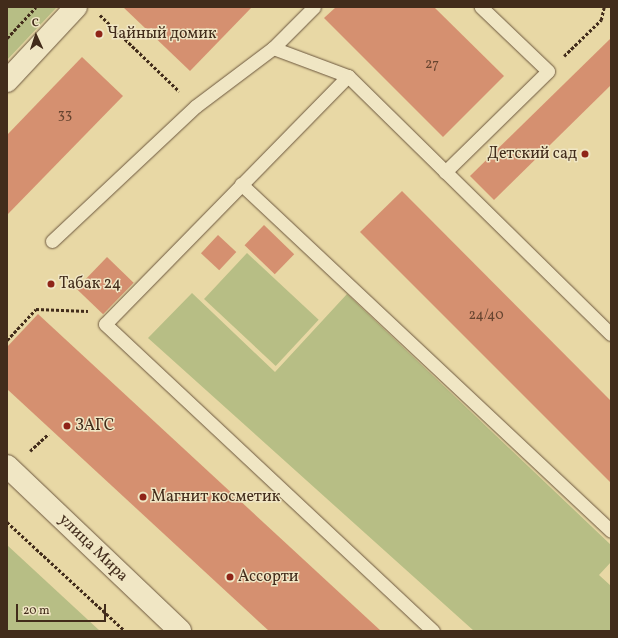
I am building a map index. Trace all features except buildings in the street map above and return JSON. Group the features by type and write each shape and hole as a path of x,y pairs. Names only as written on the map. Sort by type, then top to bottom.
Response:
{"street":[{"path":"7,81 86,9"},
{"name":"улица Мира","path":"7,466 180,631"}],"lane":[{"path":"52,241 196,106 273,48 314,7"},
{"path":"446,172 548,71 481,7"},
{"path":"273,48 348,76 611,334"},
{"path":"348,76 105,324 433,631"},
{"path":"241,184 611,531"}],"path":[{"path":"7,38 36,7"},
{"path":"548,71 601,20 604,7"},
{"path":"86,9 196,106"},
{"path":"7,340 36,309 91,311 105,324"},
{"path":"7,522 125,631"}],"green space":[{"path":"7,7 57,7 7,60"},
{"path":"247,253 319,320 276,366 204,299"},
{"path":"192,293 275,372 347,294 611,545 611,562 599,575 611,586 611,631 474,631 148,338"},
{"path":"7,545 100,631 7,631"}],"place":[{"name":"Чайный домик","path":"99,34"},
{"name":"Детский сад","path":"585,154"},
{"name":"Табак 24","path":"51,284"},
{"name":"ЗАГС","path":"67,426"},
{"name":"Магнит косметик","path":"143,497"},
{"name":"Ассорти","path":"230,577"}]}
